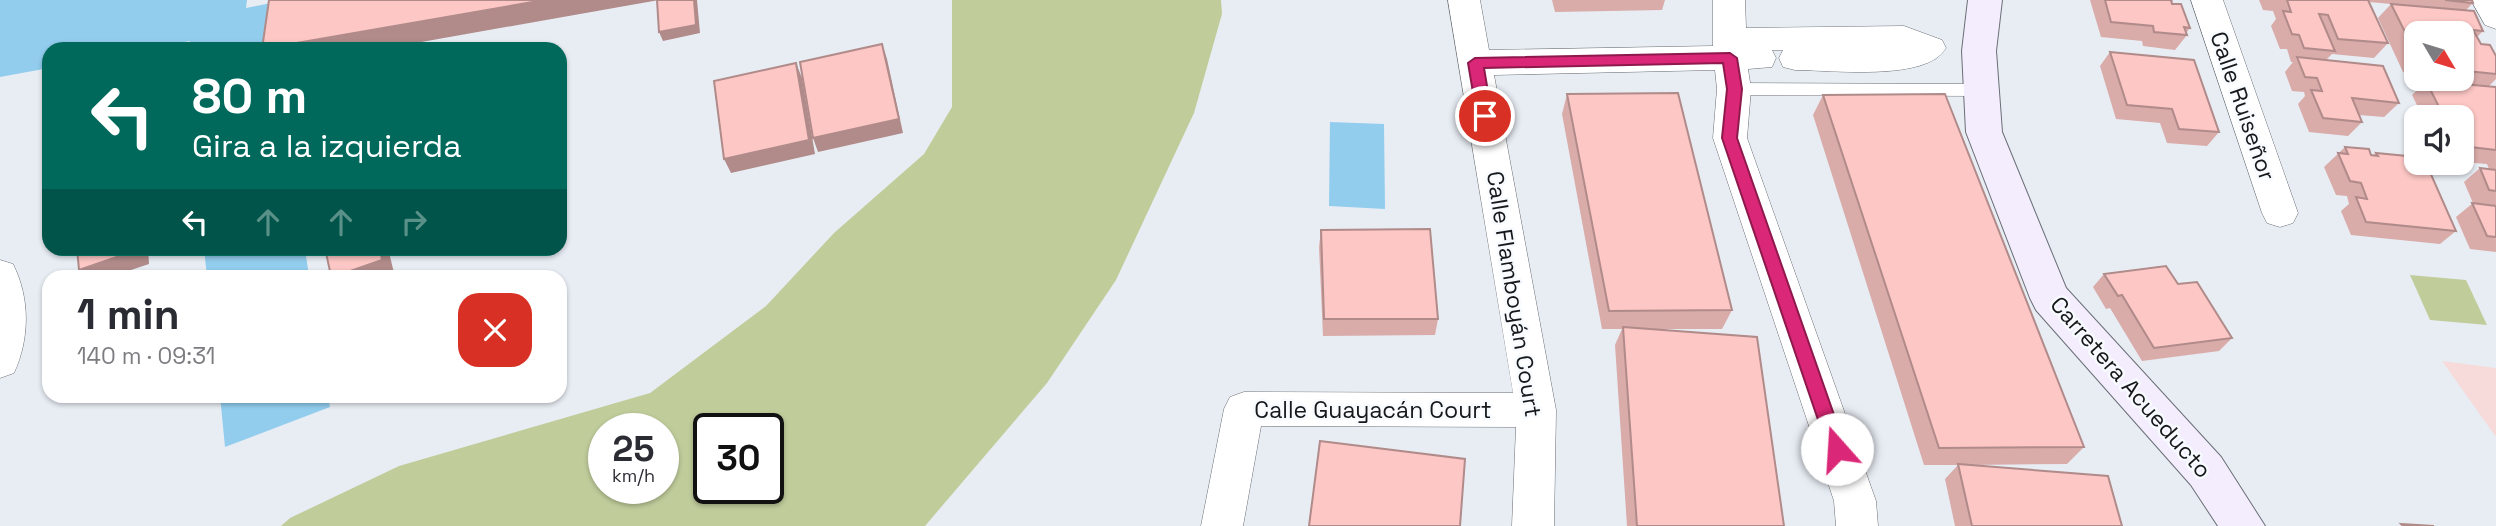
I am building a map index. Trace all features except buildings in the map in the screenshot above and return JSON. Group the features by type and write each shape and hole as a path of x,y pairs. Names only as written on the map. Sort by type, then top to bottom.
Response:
{"street":[{"name":"Calle Flamboyán Court","path":"1464,0 1535,410 1533,526"},
{"path":"1729,0 1742,66"},
{"name":"Carretera Acueducto","path":"1985,0 1979,51 1984,132 2050,298 2206,471 2243,526"},
{"name":"Calle Ruiseñor","path":"2207,0 2280,213"},
{"path":"2487,0 2496,17"},
{"path":"1857,526 1855,501 1730,138 1742,66 1753,38 1904,38 1930,48 1979,51"},
{"path":"1795,58 1910,58 1930,48"},
{"path":"1475,63 1742,66"},
{"path":"0,275 5,283 6,332 0,361"},
{"name":"Calle Guayacán Court","path":"1222,526 1244,409 1535,410"}],"lane":[{"path":"1742,66 1982,90"}],"shaded area":[{"path":"2442,361 2496,368 2496,437"}],"green space":[{"path":"952,0 1221,0 1222,14 1194,113 1116,280 1047,383 925,526 281,526 290,518 399,466 650,393 766,306 834,233 924,154 952,107"},
{"path":"2410,275 2466,280 2487,325 2430,320"}],"water":[{"path":"0,0 247,0 246,8 271,3 265,42 42,42 42,69 0,77"},
{"path":"1330,122 1384,124 1385,209 1329,206"},
{"path":"205,256 306,256 308,270 206,270"},
{"path":"221,403 329,403 330,407 225,447"}],"route":[{"path":"1485,116 1475,63 1730,58 1734,89 1730,138 1837,449"}]}
